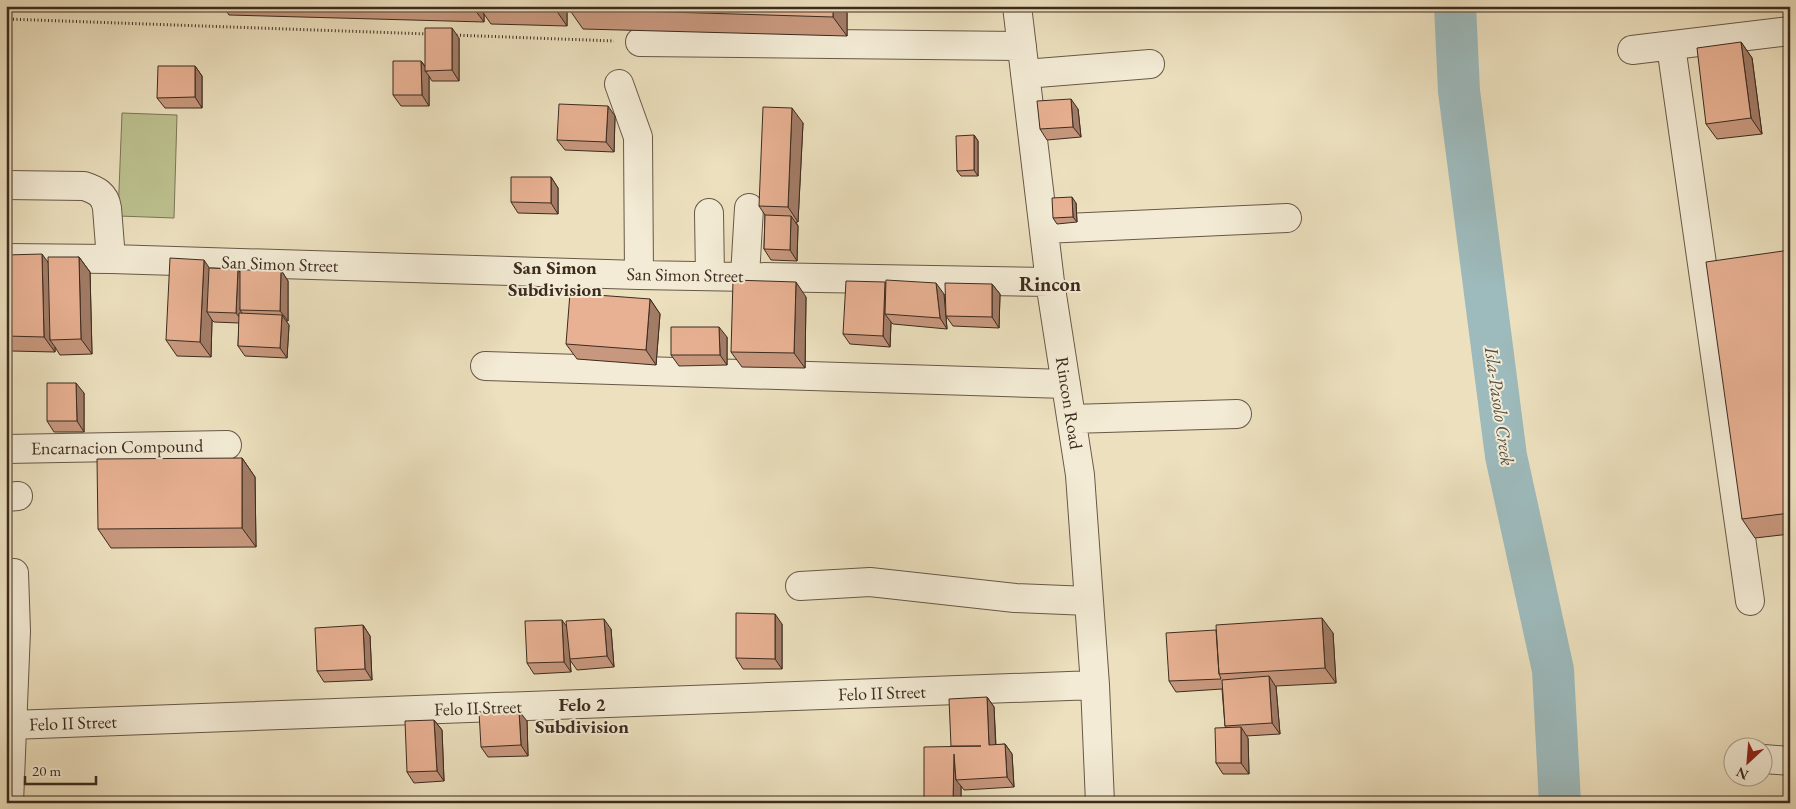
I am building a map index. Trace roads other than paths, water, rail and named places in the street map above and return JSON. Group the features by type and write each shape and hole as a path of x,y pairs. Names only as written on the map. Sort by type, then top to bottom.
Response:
{"street":[{"name":"Rincon Road","path":"1017,6 1050,282 1080,475 1095,685 1100,803"},
{"path":"1632,50 1790,31"},
{"path":"640,42 1022,46"},
{"path":"1671,46 1750,600"},
{"path":"1025,74 1150,64"},
{"path":"619,84 638,137 639,275"},
{"path":"6,185 84,186 101,194 106,200 111,259"},
{"path":"745,276 749,208"},
{"path":"709,213 710,276"},
{"path":"1044,229 1287,218"},
{"name":"San Simon Street","path":"6,258 111,259 639,275 1050,282"},
{"path":"485,366 1066,384"},
{"path":"1072,419 1237,414"},
{"name":"Encarnacion Compound","path":"6,449 227,445"},
{"path":"8,803 16,631 14,573"},
{"path":"800,586 870,582 1015,598 1089,601"},
{"name":"Felo II Street","path":"11,725 1095,685"},
{"path":"1774,760 1790,761"}],"water":[{"path":"1559,794 1571,798 1571,803 1486,803 1552,799"}],"waterway":[{"name":"Isla-Pasolo Creek","path":"1455,6 1459,91 1506,456 1553,670 1560,803"}],"district":[{"name":"San Simon Subdivision","path":"555,278"},
{"name":"Rincon","path":"1050,284"},
{"name":"Felo 2 Subdivision","path":"582,715"}]}
